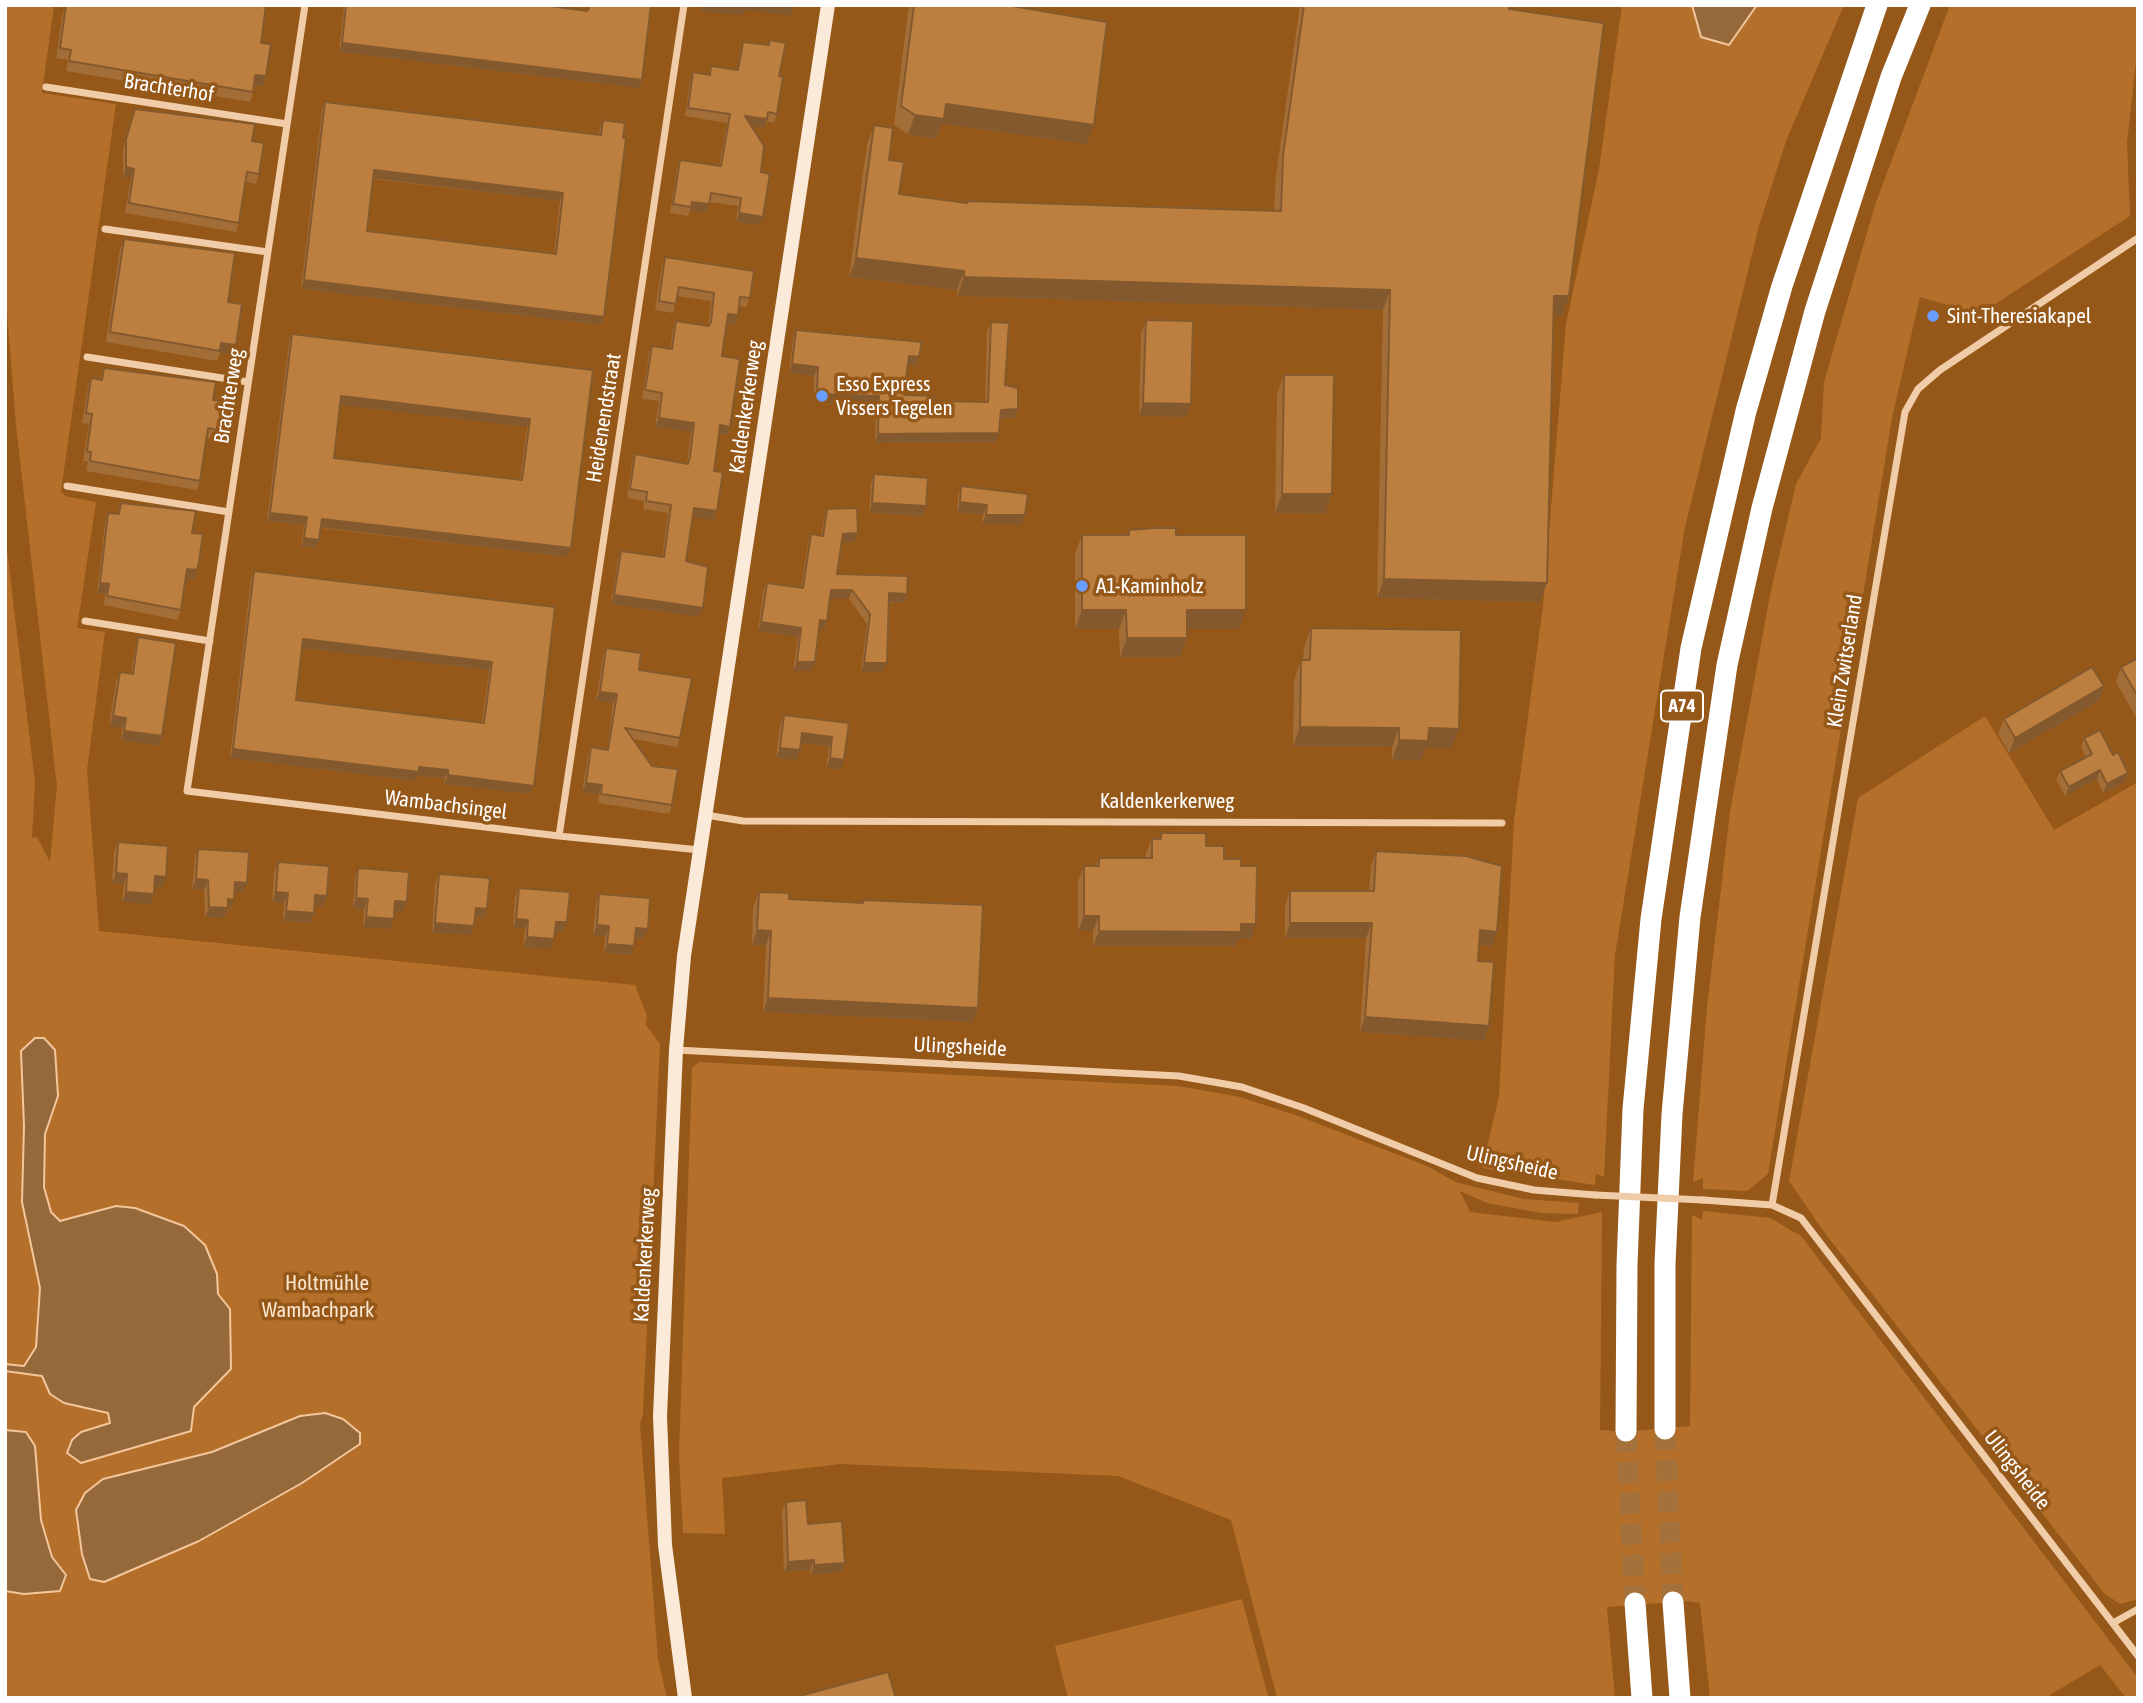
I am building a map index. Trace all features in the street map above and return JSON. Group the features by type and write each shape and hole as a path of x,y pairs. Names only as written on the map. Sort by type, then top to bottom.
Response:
{"highway":[{"name":"A74","path":"1626,1431 1627,1265 1633,1109 1651,919 1691,648 1746,411 1774,311 1877,5"},
{"name":"A74","path":"1665,1429 1665,1264 1672,1114 1690,917 1727,665 1779,443 1815,311 1891,77 1920,5"},
{"path":"1673,1602 1680,1698"},
{"path":"1635,1604 1642,1698"}],"main road":[{"name":"Kaldenkerkerweg","path":"685,1698 665,1545 660,1416 676,1050 684,956 828,5"}],"street":[{"name":"Brachterweg","path":"187,791 305,5"},
{"name":"Heidenendstraat","path":"559,836 684,5"},
{"name":"Brachterhof","path":"46,87 287,124"},
{"path":"106,229 268,253"},
{"name":"Klein Zwitserland","path":"1772,1205 1905,412 1918,389 1940,370 2138,238"},
{"path":"87,357 248,382"},
{"path":"67,486 229,512"},
{"path":"85,621 210,640"},
{"name":"Wambachsingel","path":"187,791 559,836 700,850"},
{"name":"Kaldenkerkerweg","path":"706,815 757,821 1502,823"},
{"name":"Ulingsheide","path":"676,1050 1179,1076 1242,1087 1477,1178 1534,1190 1772,1205 1801,1219 2138,1656"},
{"path":"2113,1623 2138,1609"}],"green space":[{"name":"Holtmühle","path":"5,5 54,5 42,93 116,104 61,491 65,496 96,502 77,628 105,632 87,770 99,931 635,985 647,1016 646,1025 660,1044 643,1414 640,1424 658,1659 667,1698 5,1698 5,534 35,782 32,838 37,837 50,862 57,786 16,425 5,288"},
{"path":"1622,5 1692,5 1701,37 1729,45 1757,5 1844,5 1786,141 1759,226 1685,527 1615,955 1604,1177 1596,1174 1595,1185 1482,1168 1499,1096 1514,821 1543,606 1566,324 1599,169"},
{"path":"1950,5 2138,5 2138,45 2127,143 2130,216 1980,314 1920,297 1892,418 1768,1174 1747,1191 1703,1189 1703,1178 1693,1182 1707,1007 1730,812 1770,595 1796,484 1821,438 1824,382 1875,205"},
{"path":"1985,716 2054,830 2138,782 2138,1599 2120,1604 2104,1593 1824,1232 1789,1181 1858,798"},
{"path":"699,1062 1178,1086 1240,1097 1301,1117 1429,1167 1455,1182 1524,1199 1579,1203 1578,1214 1541,1213 1487,1203 1460,1191 1470,1212 1555,1222 1602,1212 1600,1430 1622,1432 1690,1426 1692,1215 1702,1220 1703,1211 1770,1218 1801,1236 2138,1678 2138,1698 2126,1698 2100,1665 2045,1698 1710,1698 1700,1603 1687,1601 1607,1607 1615,1698 1277,1698 1231,1520 1118,1476 841,1464 722,1478 725,1534 683,1533 679,1455 692,1068"},
{"path":"1242,1599 1268,1696 1068,1698 1055,1646"}],"shaded area":[{"path":"1692,5 1757,5 1729,45 1701,37"},
{"path":"35,1038 44,1038 55,1050 58,1096 45,1134 44,1187 51,1212 60,1221 116,1206 135,1208 184,1226 205,1245 217,1274 218,1294 230,1309 231,1369 194,1407 191,1431 81,1463 67,1453 72,1440 81,1432 110,1423 108,1413 64,1403 50,1394 42,1376 5,1371 5,1364 24,1366 36,1347 40,1288 22,1202 24,1126 21,1051"},
{"path":"325,1413 343,1419 360,1433 360,1444 302,1483 199,1541 104,1582 90,1579 82,1554 76,1510 85,1493 103,1479 212,1452 300,1416"},
{"path":"5,1430 26,1432 35,1446 41,1520 52,1557 66,1575 60,1591 24,1594 5,1591"}],"building":[{"path":"66,5 266,5 261,43 271,44 266,76 255,75 253,92 69,61 71,50 60,48"},
{"path":"346,5 542,5 587,11 591,5 651,5 642,80 342,43"},
{"path":"914,5 1006,5 1107,22 1094,125 946,104 944,119 915,115 901,106"},
{"path":"1304,5 1510,5 1509,9 1604,23 1569,296 1554,296 1547,583 1384,579 1390,290 964,277 964,271 856,258 874,125 893,128 889,160 904,162 899,194 967,203 1281,211 1283,156"},
{"path":"770,40 786,43 779,76 783,77 777,114 768,112 767,119 745,116 764,146 761,172 770,174 763,217 739,213 741,198 711,193 709,204 692,202 691,207 673,204 680,160 721,166 730,114 688,108 693,72 710,75 711,66 738,70 743,42 769,45"},
{"path":"325,102 601,135 603,120 625,123 623,138 626,138 604,317 304,280","holes":["374,170 563,193 556,254 367,231"]},
{"path":"135,109 255,124 252,141 264,143 259,174 247,172 239,223 129,203 134,169 126,167 126,139"},
{"path":"124,239 235,253 228,302 242,304 236,345 221,343 220,351 110,332"},
{"path":"665,257 754,271 750,298 740,297 738,315 728,314 722,356 740,359 730,427 720,425 714,471 723,472 717,511 694,508 686,561 708,567 703,608 614,595 621,551 664,557 671,505 646,501 647,492 630,489 635,454 688,464 690,457 694,423 659,418 662,393 645,390 652,346 672,349 676,321 709,326 711,322 714,293 679,287 676,304 659,301"},
{"path":"1146,320 1193,321 1191,404 1143,403"},
{"path":"991,322 1009,323 1005,385 1018,388 1018,409 1001,410 999,433 878,434 879,396 817,394 818,367 792,364 796,330 922,342 919,357 909,356 904,395 935,396 934,401 988,402"},
{"path":"292,334 593,370 571,548 322,519 319,540 304,538 307,517 270,513","holes":["341,396 530,419 522,480 334,458"]},
{"path":"104,368 216,382 213,400 227,402 223,431 208,428 200,481 90,461 91,452 87,451 92,414 86,413 91,378 102,380"},
{"path":"1284,375 1334,375 1332,494 1282,494"},
{"path":"874,474 928,478 926,506 872,503"},
{"path":"961,486 1028,494 1025,515 986,515 987,505 960,502"},
{"path":"121,503 196,511 192,533 203,534 199,562 197,570 187,569 181,610 107,596 109,584 100,583 108,513 119,514"},
{"path":"857,508 858,533 843,534 837,574 908,576 907,594 889,593 887,663 864,663 870,614 852,590 831,590 827,621 820,620 815,662 797,662 801,628 761,622 767,583 803,588 811,534 823,536 827,509"},
{"path":"1176,528 1176,535 1246,535 1246,610 1187,610 1187,638 1127,638 1126,610 1082,610 1082,535 1129,535 1129,530"},
{"path":"254,571 555,607 534,786 448,775 448,770 419,767 419,772 233,749","holes":["303,639 492,662 484,723 296,700"]},
{"path":"1311,628 1461,630 1459,729 1429,728 1428,741 1399,740 1399,728 1300,727 1301,660 1310,660"},
{"path":"138,637 176,643 162,736 124,731 126,718 113,716 120,672 133,674"},
{"path":"606,648 641,653 639,670 692,678 680,738 625,728 652,766 678,769 672,805 601,794 602,785 586,783 591,747 608,750 617,694 600,692"},
{"path":"2138,658 2138,697 2121,667"},
{"path":"2092,667 2104,686 2015,738 2004,719"},
{"path":"784,715 849,723 844,760 830,758 832,737 802,733 800,750 780,748"},
{"path":"2100,730 2113,755 2118,752 2128,773 2107,784 2100,770 2069,787 2060,771 2092,754 2084,738"},
{"path":"1161,833 1206,833 1206,846 1224,846 1224,859 1241,859 1241,866 1257,866 1256,924 1241,924 1241,932 1099,931 1099,916 1084,916 1084,866 1099,866 1099,858 1152,858 1152,839 1161,839"},
{"path":"118,842 168,846 166,877 155,876 154,894 126,892 127,874 116,873"},
{"path":"198,849 249,852 247,883 235,882 234,900 228,899 228,908 209,907 208,880 196,879"},
{"path":"1376,851 1466,856 1502,866 1497,932 1480,930 1478,961 1494,962 1489,1026 1365,1017 1372,923 1290,923 1290,891 1374,891"},
{"path":"278,862 329,866 327,896 315,895 314,913 286,911 288,893 276,892"},
{"path":"358,868 409,872 407,902 395,901 394,919 366,917 368,899 356,898"},
{"path":"439,874 490,878 487,909 476,908 474,926 435,923"},
{"path":"519,888 570,892 567,922 556,922 554,939 527,937 528,920 516,919"},
{"path":"759,892 789,893 789,899 983,905 978,1008 768,998 771,931 757,930"},
{"path":"599,894 650,898 648,929 636,928 634,946 607,944 609,926 597,925"},
{"path":"806,1500 808,1524 842,1521 845,1563 814,1565 814,1560 788,1562 786,1502"},
{"path":"888,1672 896,1698 792,1698"}],"tunnel":[{"path":"1665,1429 1673,1602"},
{"path":"1626,1431 1635,1603"}],"place":[{"name":"Sint-Theresiakapel","path":"1933,316"},
{"name":"Esso Express Vissers Tegelen","path":"822,396"},
{"name":"A1-Kaminholz","path":"1082,586"}],"park label":[{"name":"Wambachpark","path":"318,1310"}]}
